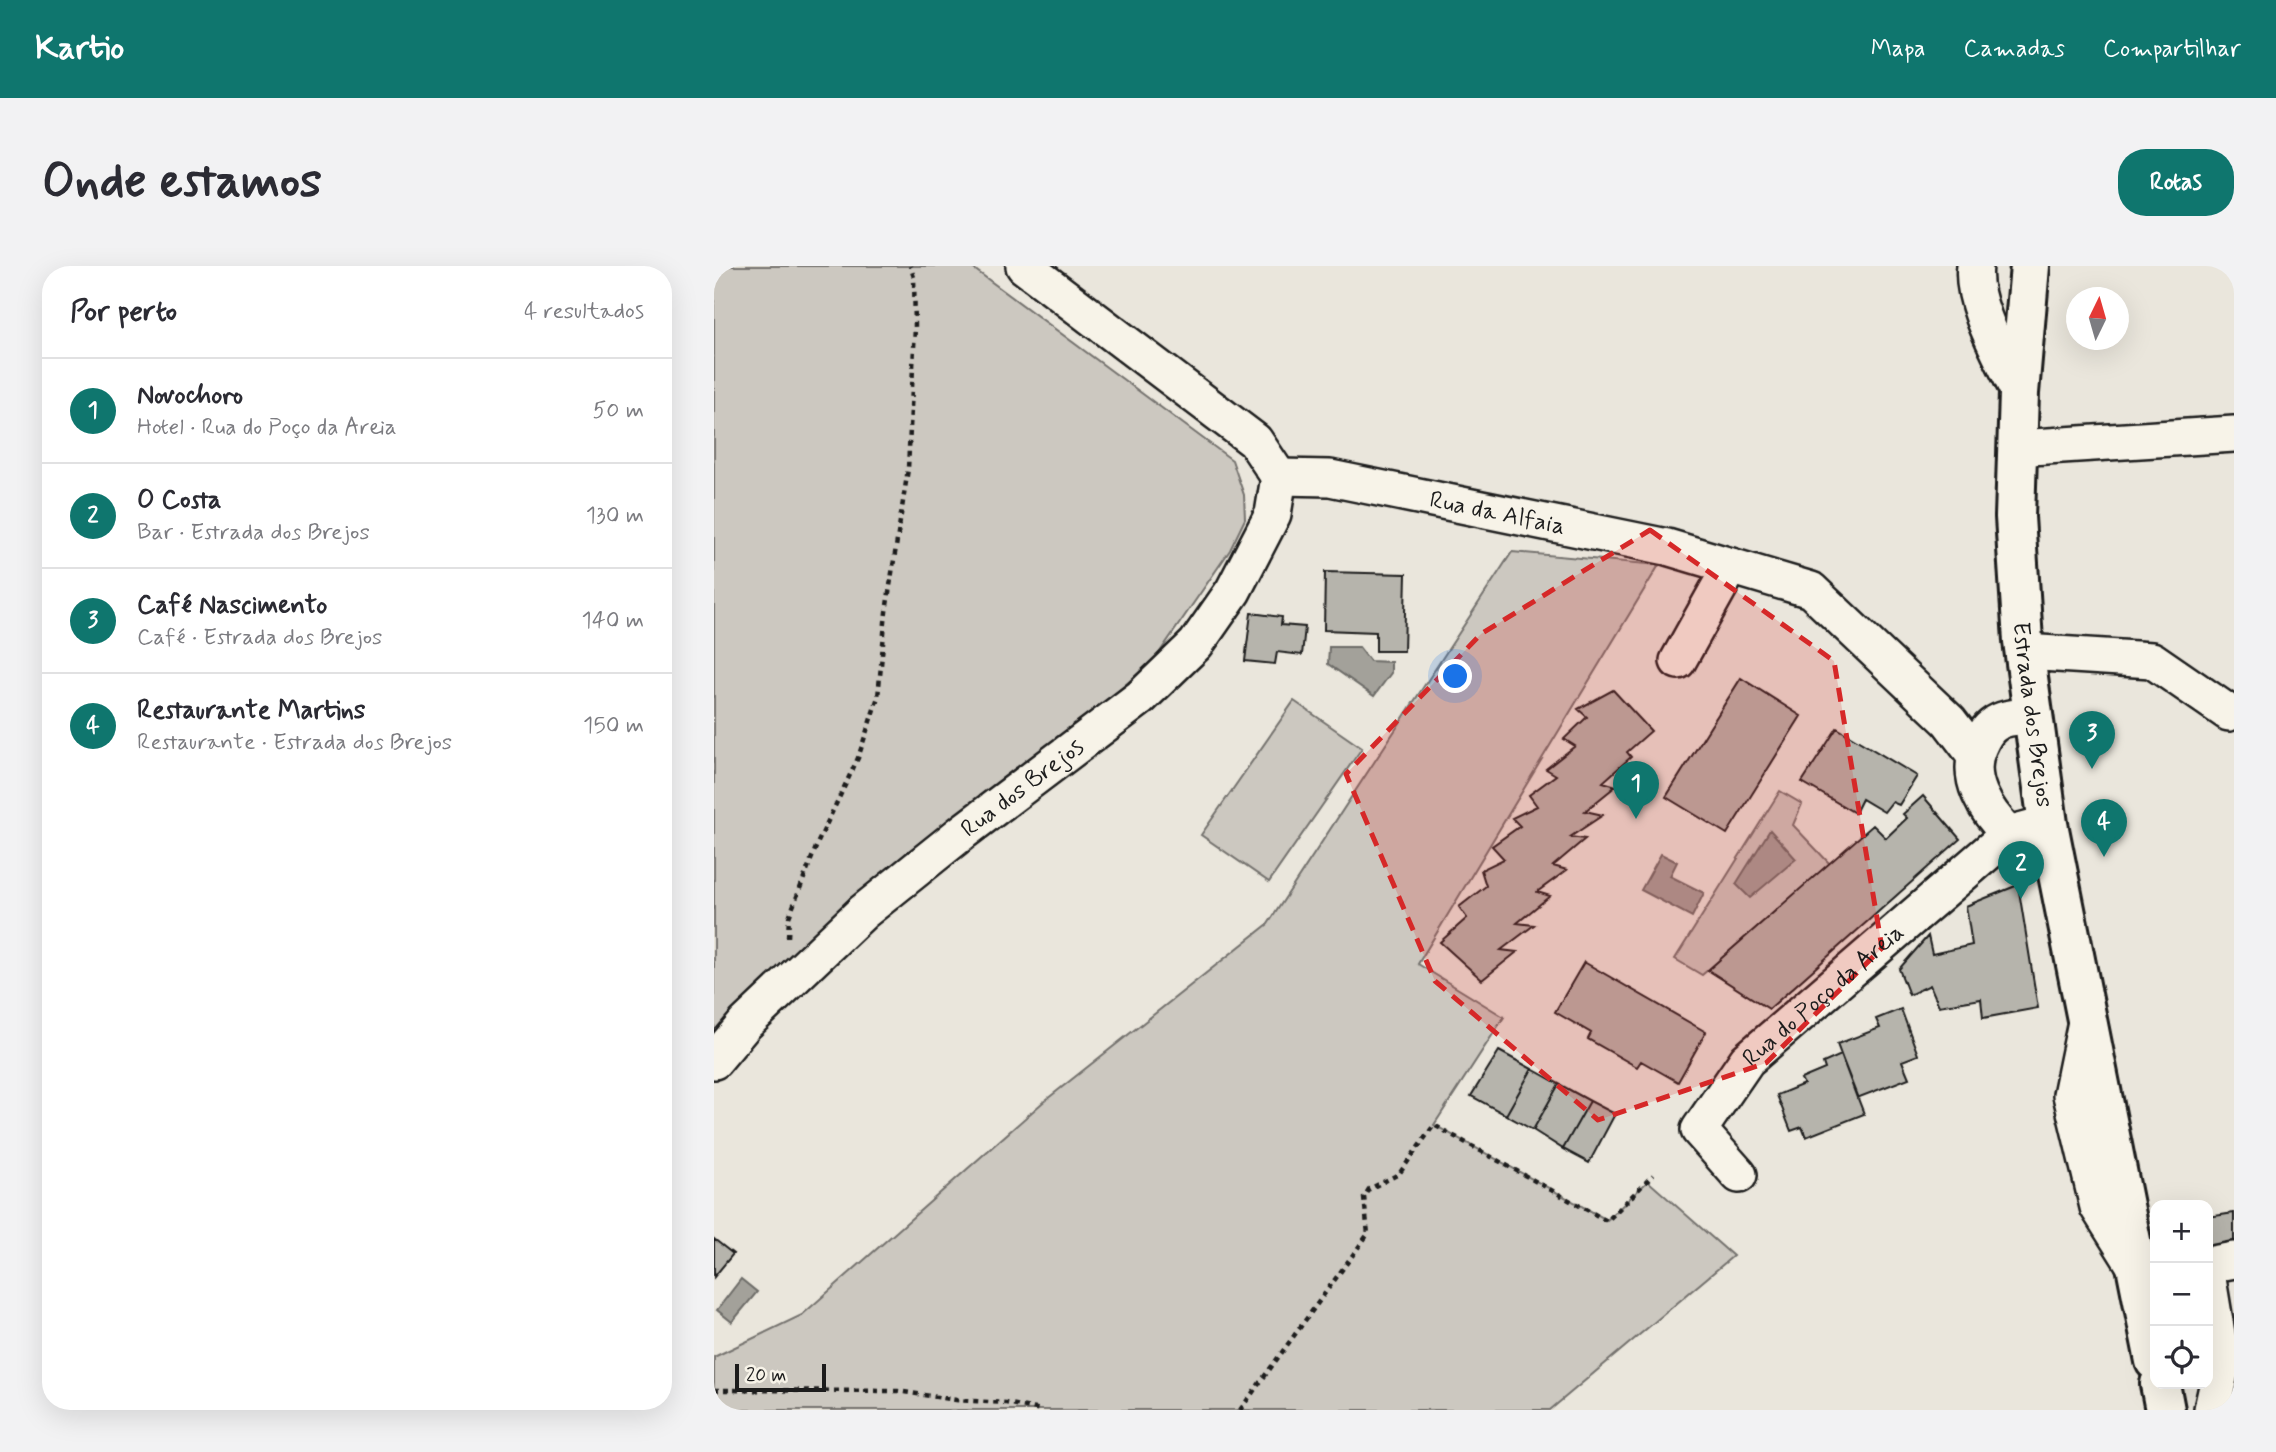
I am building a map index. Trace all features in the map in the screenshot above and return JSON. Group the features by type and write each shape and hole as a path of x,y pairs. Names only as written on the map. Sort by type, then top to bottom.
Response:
{"main road":[{"name":"Estrada dos Brejos","path":"2030,266 2020,393 2015,517 2024,652 2048,824 2114,1156 2142,1259 2151,1326"},
{"path":"2161,1389 2165,1410"}],"street":[{"path":"1024,266 1255,441 1279,477"},
{"path":"1975,266 1973,281 1987,323 2020,393"},
{"path":"2017,448 2234,434"},
{"name":"Rua dos Brejos","path":"714,1062 745,1024 863,912 964,831 1140,698 1196,644 1233,591 1273,514 1279,477"},
{"name":"Rua da Alfaia","path":"1279,477 1330,478 1667,547 1811,590 1949,721 1975,755"},
{"path":"1678,662 1731,566"},
{"path":"2024,652 2152,660 2229,713"},
{"path":"2032,715 1996,722 1984,734 1975,755 1974,774 1976,787 1996,821 2009,834 2048,824"},
{"name":"Rua do Poço da Areia","path":"1739,1175 1699,1130 1747,1060 2009,834"},
{"path":"2076,968 2101,994 2116,1079 2114,1156"},
{"path":"2087,1022 2071,1095 2098,1207 2142,1259"},
{"path":"2218,1267 2234,1321"},
{"path":"2218,1267 2222,1364 2219,1399"}],"path":[{"path":"785,987 789,917 818,842 858,758 878,697 886,612 908,469 915,327 914,277 910,266"},
{"path":"1240,1410 1368,1234 1364,1197 1369,1189 1399,1174 1434,1125 1607,1221 1653,1175"},
{"path":"714,1390 898,1391 956,1400 1006,1403 1041,1410"}],"highlighted area":[{"path":"1650,530 1834,661 1882,948 1766,1063 1598,1120 1435,981 1346,774 1481,634"}],"shaded area":[{"path":"714,266 970,266 1232,460 1244,495 1245,519 1230,550 1155,659 1094,712 906,853 742,1004 714,1036"},
{"path":"1512,552 1659,565 1418,964 1504,1017 1434,1125 1607,1220 1648,1181 1733,1256 1550,1410 714,1410 714,1357 802,1315 1042,1103 1268,924"},
{"path":"1329,647 1359,647 1370,661 1391,662 1391,673 1374,696 1328,664"},
{"path":"1294,701 1362,748 1269,882 1201,835"},
{"path":"1780,791 1802,804 1793,825 1830,864 1702,975 1675,959"},
{"path":"1770,830 1796,859 1750,898 1736,884"},
{"path":"1661,854 1677,862 1670,876 1704,893 1692,917 1641,890"},
{"path":"741,1279 757,1292 732,1322 717,1310"}],"building":[{"path":"1325,572 1406,574 1404,651 1376,651 1376,632 1324,630"},
{"path":"1251,613 1282,617 1281,625 1305,627 1302,655 1277,652 1275,664 1245,661"},
{"path":"1741,678 1801,716 1727,834 1666,797"},
{"path":"1613,690 1651,731 1627,752 1631,757 1603,782 1616,786 1585,811 1603,815 1570,837 1585,839 1553,866 1567,870 1537,892 1550,896 1517,923 1534,925 1501,950 1517,952 1482,980 1440,942 1467,918 1459,907 1486,886 1481,870 1504,859 1492,846 1520,826 1512,818 1537,806 1529,795 1556,775 1546,769 1575,746 1564,739 1587,717 1578,709"},
{"path":"1837,728 1917,776 1899,805 1892,802 1884,812 1862,799 1855,813 1802,782"},
{"path":"1923,796 1960,839 1769,1009 1708,970 1873,825 1886,838 1907,818 1903,814"},
{"path":"2018,885 2038,1008 1983,1018 1981,999 1939,1006 1930,985 1909,995 1899,969 1928,936 1932,954 1972,945 1966,906"},
{"path":"1584,962 1706,1032 1678,1082 1641,1061 1637,1067 1588,1039 1591,1033 1555,1012"},
{"path":"1901,1009 1918,1055 1902,1061 1909,1078 1857,1098 1837,1044 1880,1028 1876,1019"},
{"path":"1499,1051 1532,1069 1506,1115 1471,1096"},
{"path":"1841,1055 1864,1114 1806,1137 1802,1127 1791,1131 1777,1095 1804,1084 1801,1079 1825,1069 1823,1063"},
{"path":"1532,1069 1559,1084 1533,1130 1506,1115"},
{"path":"1559,1084 1590,1101 1563,1149 1533,1130"},
{"path":"1590,1101 1615,1114 1589,1163 1563,1149"},
{"path":"2234,1213 2234,1243 2213,1247 2213,1216"},
{"path":"714,1239 733,1254 714,1277"}],"place":[{"name":"Café Nascimento","path":"2092,769"},
{"name":"Novochoro","path":"1636,819"},
{"name":"Restaurante Martins","path":"2104,857"},
{"name":"O Costa","path":"2021,899"}]}
